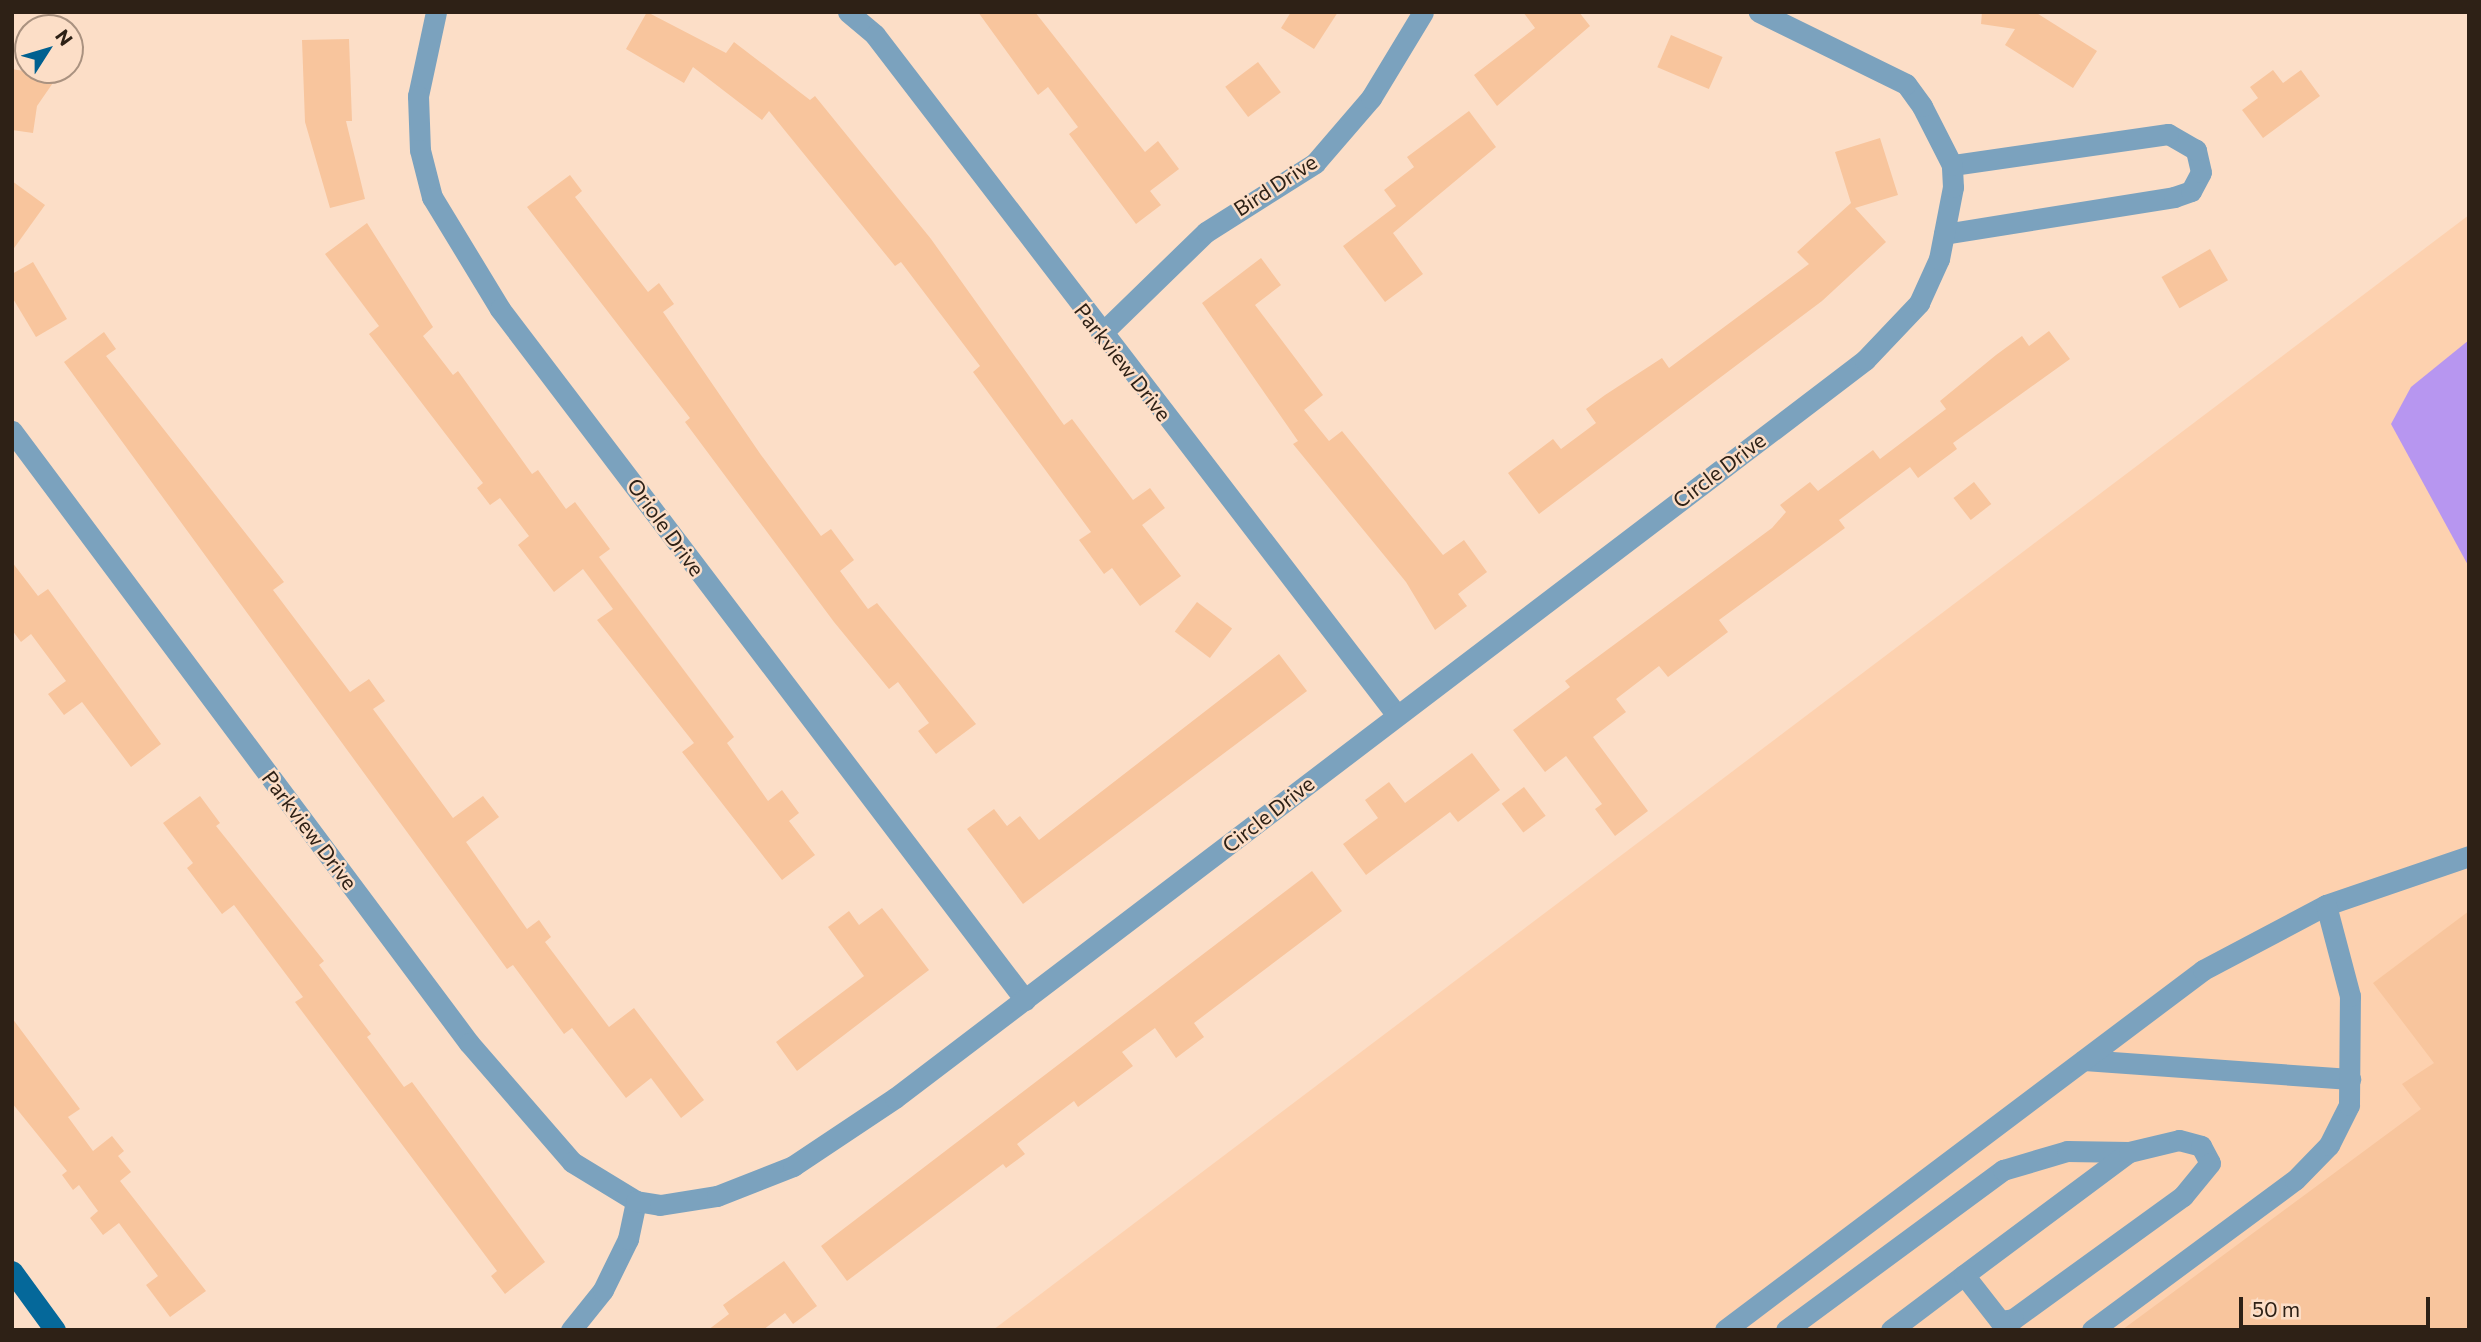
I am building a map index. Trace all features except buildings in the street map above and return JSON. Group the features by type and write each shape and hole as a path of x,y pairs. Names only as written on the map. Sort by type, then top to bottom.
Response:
{"main road":[{"path":"12,1271 55,1330"}],"street":[{"name":"Oriole Drive","path":"436,12 418,96 420,150 432,197 500,309 1025,1000"},
{"name":"Parkview Drive","path":"848,12 875,35 1101,334 1396,714"},
{"name":"Bird Drive","path":"1101,334 1206,232 1315,163 1371,98 1423,12"},
{"path":"1759,12 1906,84 1952,165 2168,134 2196,150 2201,172 2191,191 2174,197 1944,234"},
{"name":"Circle Drive","path":"636,1201 660,1205 717,1196 793,1166 1025,1000 1396,714 1865,360 1919,303 1944,234 1952,165"},
{"name":"Parkview Drive","path":"12,431 38,474 477,1053 572,1162 636,1201"},
{"path":"1725,1330 2203,970 2326,905 2469,856"},
{"path":"2092,1330 2295,1180 2329,1145 2348,1105 2350,996 2326,905"},
{"path":"2084,1060 2350,1079"},
{"path":"1786,1330 2003,1170 2067,1151 2129,1152 2179,1140 2201,1146 2210,1163 2183,1196 2013,1319 2000,1321 1964,1275"},
{"path":"1891,1330 2129,1152"},
{"path":"571,1330 603,1290 628,1239 636,1201"}],"shaded area":[{"path":"2469,215 2469,1330 993,1330"},
{"path":"2469,340 2469,567 2391,424 2411,387"}]}
